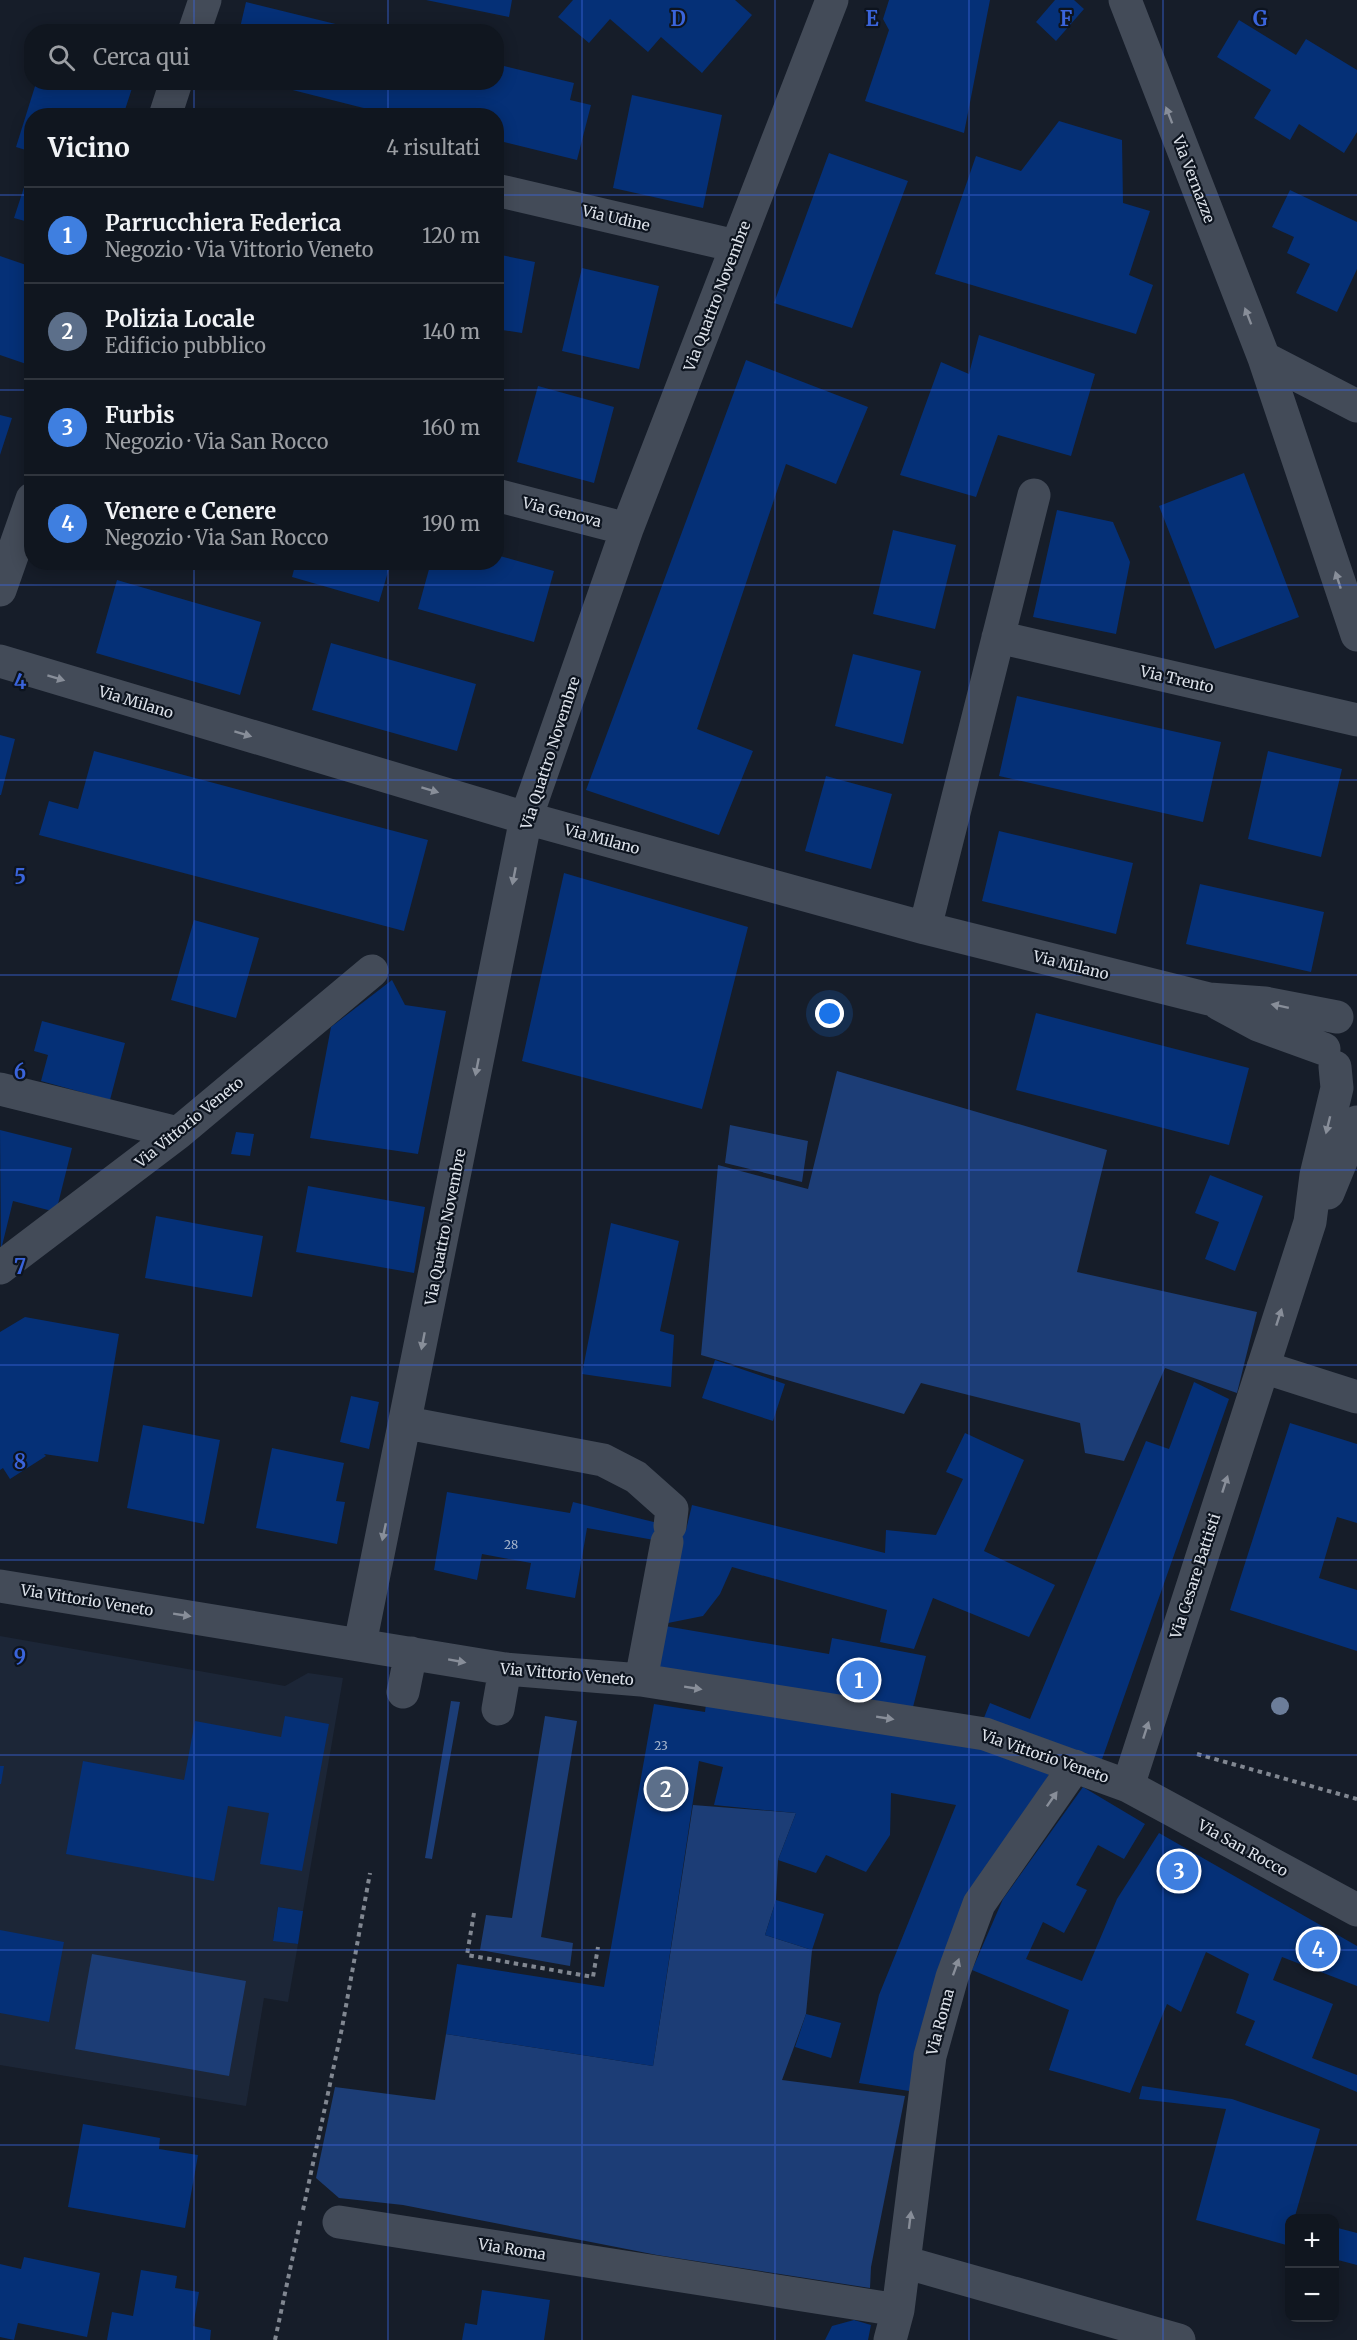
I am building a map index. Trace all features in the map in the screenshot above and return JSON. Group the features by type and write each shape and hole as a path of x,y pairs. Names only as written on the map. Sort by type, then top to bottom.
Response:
{"street":[{"path":"197,24 205,0"},
{"name":"Via Quattro Novembre","path":"360,1644 407,1422 526,818 627,529 832,0"},
{"name":"Via Vernazze","path":"1125,0 1264,358 1357,635"},
{"path":"170,108 175,90"},
{"name":"Via Udine","path":"504,192 736,246"},
{"path":"1264,358 1357,406"},
{"path":"925,928 1034,495"},
{"name":"Via Genova","path":"504,497 627,529"},
{"path":"0,590 24,522"},
{"name":"Via Trento","path":"998,637 1357,720"},
{"name":"Via Milano","path":"0,661 526,818 925,928 1209,999 1265,1003 1347,1015"},
{"name":"Via Vittorio Veneto","path":"0,1268 178,1133 372,971"},
{"name":"Via Milano","path":"1209,999 1339,1063"},
{"name":"Via Cesare Battisti","path":"1128,1786 1310,1222 1316,1175 1337,1088 1339,1063 1325,1033 1347,1015"},
{"path":"0,1089 178,1133"},
{"name":"Via Cesare Battisti","path":"1310,1222 1327,1196 1357,1122"},
{"path":"1263,1367 1357,1397"},
{"path":"407,1422 603,1460 636,1477 672,1509 641,1680"},
{"name":"Via Vittorio Veneto","path":"0,1586 360,1644 505,1670 641,1680 985,1734 1128,1786"},
{"path":"403,1692 411,1653"},
{"path":"498,1708 505,1670"},
{"name":"Via Roma","path":"339,2222 894,2325 930,2056 952,1977 979,1904 1075,1766"},
{"name":"Via San Rocco","path":"1128,1786 1357,1910"},
{"path":"904,2262 1179,2340"}],"path":[{"path":"1197,1754 1357,1799"},
{"path":"275,2340 342,2028 370,1873"},
{"path":"474,1913 467,1955 593,1977 598,1947"}],"shaded area":[{"path":"837,1071 1107,1150 1077,1272 1257,1312 1237,1393 1165,1368 1124,1461 1085,1453 1080,1423 921,1383 904,1414 701,1355 718,1165 808,1189"},
{"path":"730,1125 808,1141 802,1182 725,1163"},
{"path":"0,1636 285,1686 308,1673 343,1678 303,1911 278,1907 273,1940 298,1944 288,2002 264,1998 246,2106 0,2065"},
{"path":"451,1701 460,1702 432,1859 425,1858"},
{"path":"545,1716 577,1721 541,1937 573,1943 570,1966 480,1950 486,1915 512,1918"},
{"path":"693,1805 796,1813 778,1860 776,1900 765,1935 812,1950 806,2014 782,2080 905,2096 871,2267 870,2288 657,2255 403,2205 339,2198 316,2178 335,2087 435,2100 446,2034 653,2066"},
{"path":"92,1954 246,1981 229,2076 75,2049"}],"building":[{"path":"426,0 512,0 509,17"},
{"path":"573,0 735,0 752,15 702,73 661,37 648,52 610,19 589,43 558,17"},
{"path":"889,0 990,0 964,133 865,101 889,30 883,19"},
{"path":"1055,0 1074,0 1084,9 1056,41 1036,22"},
{"path":"246,2 336,24 241,24"},
{"path":"1239,20 1296,55 1306,39 1357,70 1357,132 1344,153 1299,124 1290,140 1254,118 1271,90 1217,57"},
{"path":"504,66 574,83 570,100 591,105 577,160 504,142 504,108 363,108 293,90 504,90"},
{"path":"34,90 131,90 126,108 28,108"},
{"path":"632,95 722,115 703,208 613,188"},
{"path":"24,121 24,150 16,147"},
{"path":"1059,121 1122,140 1123,203 1150,211 1129,275 1153,285 1136,334 935,274 976,156 1021,171"},
{"path":"829,153 908,181 852,328 774,303"},
{"path":"24,187 24,221 14,218"},
{"path":"1290,190 1357,222 1357,269 1337,312 1296,293 1310,264 1287,253 1294,237 1272,227"},
{"path":"0,256 24,264 24,363 0,355"},
{"path":"504,256 535,262 522,333 504,330"},
{"path":"582,268 659,286 639,369 562,351"},
{"path":"979,335 1095,374 1071,456 998,435 976,497 900,475 941,362 969,374"},
{"path":"746,360 868,407 836,484 786,464 697,729 753,751 719,835 586,790"},
{"path":"538,386 614,407 594,483 517,462"},
{"path":"0,415 12,418 0,455"},
{"path":"1244,473 1299,617 1215,649 1159,506"},
{"path":"1057,510 1113,522 1130,562 1116,634 1033,617"},
{"path":"893,530 956,545 935,629 873,614"},
{"path":"504,557 554,571 534,642 418,609 429,570 504,570"},
{"path":"294,570 389,570 379,602 292,577"},
{"path":"117,580 261,622 240,695 96,653"},
{"path":"331,643 476,684 457,751 312,710"},
{"path":"853,654 921,671 903,744 835,726"},
{"path":"1017,696 1221,742 1203,822 999,776"},
{"path":"0,735 15,739 1,795 0,795"},
{"path":"94,751 428,840 404,931 39,835 49,801 78,809"},
{"path":"1268,751 1342,769 1321,857 1248,839"},
{"path":"826,776 892,794 871,869 805,851"},
{"path":"999,831 1133,863 1116,934 982,901"},
{"path":"564,873 748,927 702,1109 522,1061"},
{"path":"1200,884 1324,912 1311,972 1186,944"},
{"path":"194,920 259,938 236,1018 171,1000"},
{"path":"392,980 405,1005 446,1011 418,1154 310,1138 331,1027"},
{"path":"1036,1013 1249,1068 1229,1145 1016,1090"},
{"path":"42,1021 125,1043 110,1100 41,1081 48,1055 34,1051"},
{"path":"0,1130 72,1148 56,1212 13,1201 1,1250"},
{"path":"236,1132 254,1134 250,1156 231,1154"},
{"path":"1210,1175 1263,1196 1235,1271 1205,1259 1219,1222 1195,1213"},
{"path":"308,1186 425,1207 414,1273 296,1252"},
{"path":"156,1216 263,1236 252,1297 145,1278"},
{"path":"611,1223 679,1241 660,1331 674,1335 671,1387 582,1374"},
{"path":"25,1317 119,1334 98,1462 44,1454 46,1456 10,1479 3,1468 0,1470 0,1332"},
{"path":"715,1360 785,1384 773,1421 702,1398"},
{"path":"1194,1382 1229,1399 1100,1765 981,1725 990,1703 1030,1719 1146,1441 1169,1449"},
{"path":"351,1396 379,1402 369,1449 340,1442"},
{"path":"1290,1423 1357,1444 1357,1523 1337,1517 1319,1578 1357,1590 1357,1651 1230,1610"},
{"path":"143,1425 220,1440 204,1524 127,1508"},
{"path":"965,1433 1024,1460 984,1551 1055,1585 1029,1637 933,1598 914,1649 880,1642 887,1610 732,1567 720,1594 703,1616 663,1624 682,1545 587,1528 575,1598 526,1589 531,1563 482,1554 477,1580 434,1570 447,1492 570,1513 573,1502 686,1530 692,1505 885,1553 886,1530 936,1535 963,1479 946,1472"},
{"path":"272,1448 344,1463 336,1501 345,1502 337,1544 256,1528"},
{"path":"665,1626 829,1654 832,1638 926,1656 913,1707 656,1670"},
{"path":"654,1704 705,1712 706,1704 960,1740 1049,1774 1021,1827 909,2091 859,2083 879,1995 956,1805 891,1793 890,1835 866,1872 826,1855 816,1873 778,1860 796,1813 714,1805 723,1767 699,1761 653,2066 446,2034 457,1964 604,1987"},
{"path":"285,1716 329,1724 302,1871 260,1864 269,1813 228,1806 214,1881 66,1854 83,1761 184,1780 195,1721 281,1737"},
{"path":"0,1766 4,1766 1,1784 0,1784"},
{"path":"1083,1787 1145,1824 1124,1859 1098,1845 1076,1885 1087,1890 1064,1933 1043,1922 1026,1959 1082,1981 1117,1899 1159,1833 1357,1946 1357,1986 1282,1957 1273,1980 1333,2004 1312,2058 1357,2075 1357,2092 1245,2045 1255,2021 1236,2013 1249,1974 1206,1952 1181,2012 1167,2004 1130,2093 1049,2070 1069,2010 972,1970 1003,1899"},
{"path":"776,1900 824,1914 812,1950 765,1935"},
{"path":"278,1907 303,1911 298,1944 273,1941"},
{"path":"0,1930 64,1942 49,2022 0,2013"},
{"path":"806,2014 841,2023 831,2058 795,2047"},
{"path":"1142,2086 1232,2099 1320,2129 1296,2214 1285,2214 1285,2245 1196,2220 1226,2109 1139,2099"},
{"path":"83,2124 160,2138 159,2149 198,2155 185,2228 68,2207"},
{"path":"1339,2228 1357,2233 1357,2265 1339,2260"},
{"path":"24,2257 100,2273 87,2337 18,2323 14,2340 0,2337 0,2264 21,2269"},
{"path":"141,2270 177,2276 175,2288 199,2292 193,2326 211,2330 210,2340 107,2340 112,2312 133,2316"},
{"path":"482,2290 550,2300 544,2340 462,2340 465,2323 477,2325"},
{"path":"854,2320 871,2325 868,2340 825,2340 832,2326"}],"place":[{"name":"Parrucchiera Federica","path":"859,1680"},
{"name":"Polizia Locale","path":"666,1789"},
{"name":"Furbis","path":"1179,1871"},
{"name":"Venere e Cenere","path":"1318,1949"}]}
